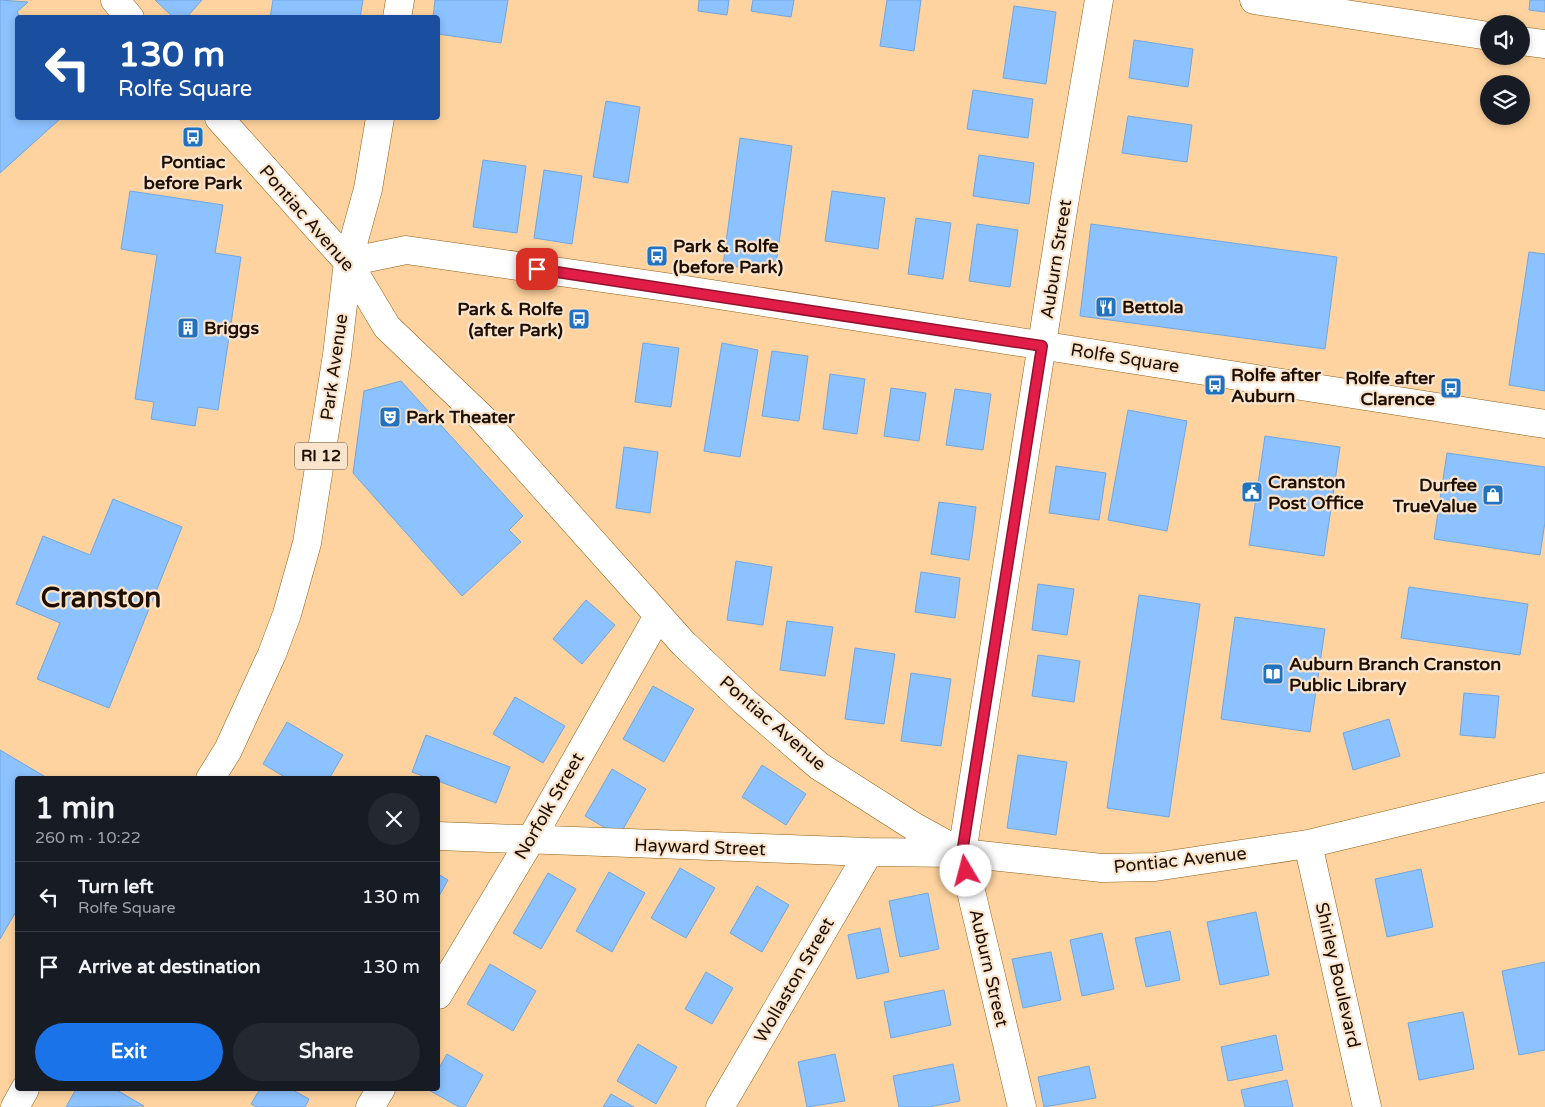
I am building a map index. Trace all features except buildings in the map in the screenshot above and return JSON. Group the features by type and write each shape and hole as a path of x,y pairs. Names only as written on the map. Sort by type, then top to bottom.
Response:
{"street":[{"path":"115,0 128,15"},
{"path":"398,15 400,0"},
{"name":"Auburn Street","path":"1022,1107 962,853 1099,0"},
{"path":"1254,0 1480,35"},
{"path":"1530,42 1545,44"},
{"name":"Pontiac Avenue","path":"222,120 348,262 387,327 482,418 658,616 744,702 819,766 913,826 962,853 1102,868 1175,864 1308,844 1545,787"},
{"name":"Park Avenue","path":"212,776 228,750 272,654 307,543 337,355 348,262 368,189 380,120"},
{"name":"Rolfe Square","path":"348,262 406,250 689,291 1545,424"},
{"name":"Norfolk Street","path":"440,992 530,841 658,616"},
{"name":"Hayward Street","path":"440,836 530,841 869,852 962,853"},
{"name":"Shirley Boulevard","path":"1308,844 1367,1107"},
{"name":"Wollaston Street","path":"720,1107 869,852"},
{"path":"15,1107 25,1091"},
{"path":"370,1107 380,1091"}],"place":[{"name":"Pontiac before Park","path":"193,137"},
{"name":"Park & Rolfe (before Park)","path":"657,256"},
{"name":"Bettola","path":"1106,307"},
{"name":"Park & Rolfe (after Park)","path":"579,319"},
{"name":"Briggs","path":"188,328"},
{"name":"Rolfe after Auburn","path":"1215,385"},
{"name":"Rolfe after Clarence","path":"1451,388"},
{"name":"Park Theater","path":"390,417"},
{"name":"Cranston Post Office","path":"1252,492"},
{"name":"Durfee TrueValue","path":"1493,495"},
{"name":"Auburn Branch Cranston Public Library","path":"1273,674"}],"district":[{"name":"Cranston","path":"101,598"}],"route":[{"path":"537,269 1042,346 962,853 966,871"}]}
